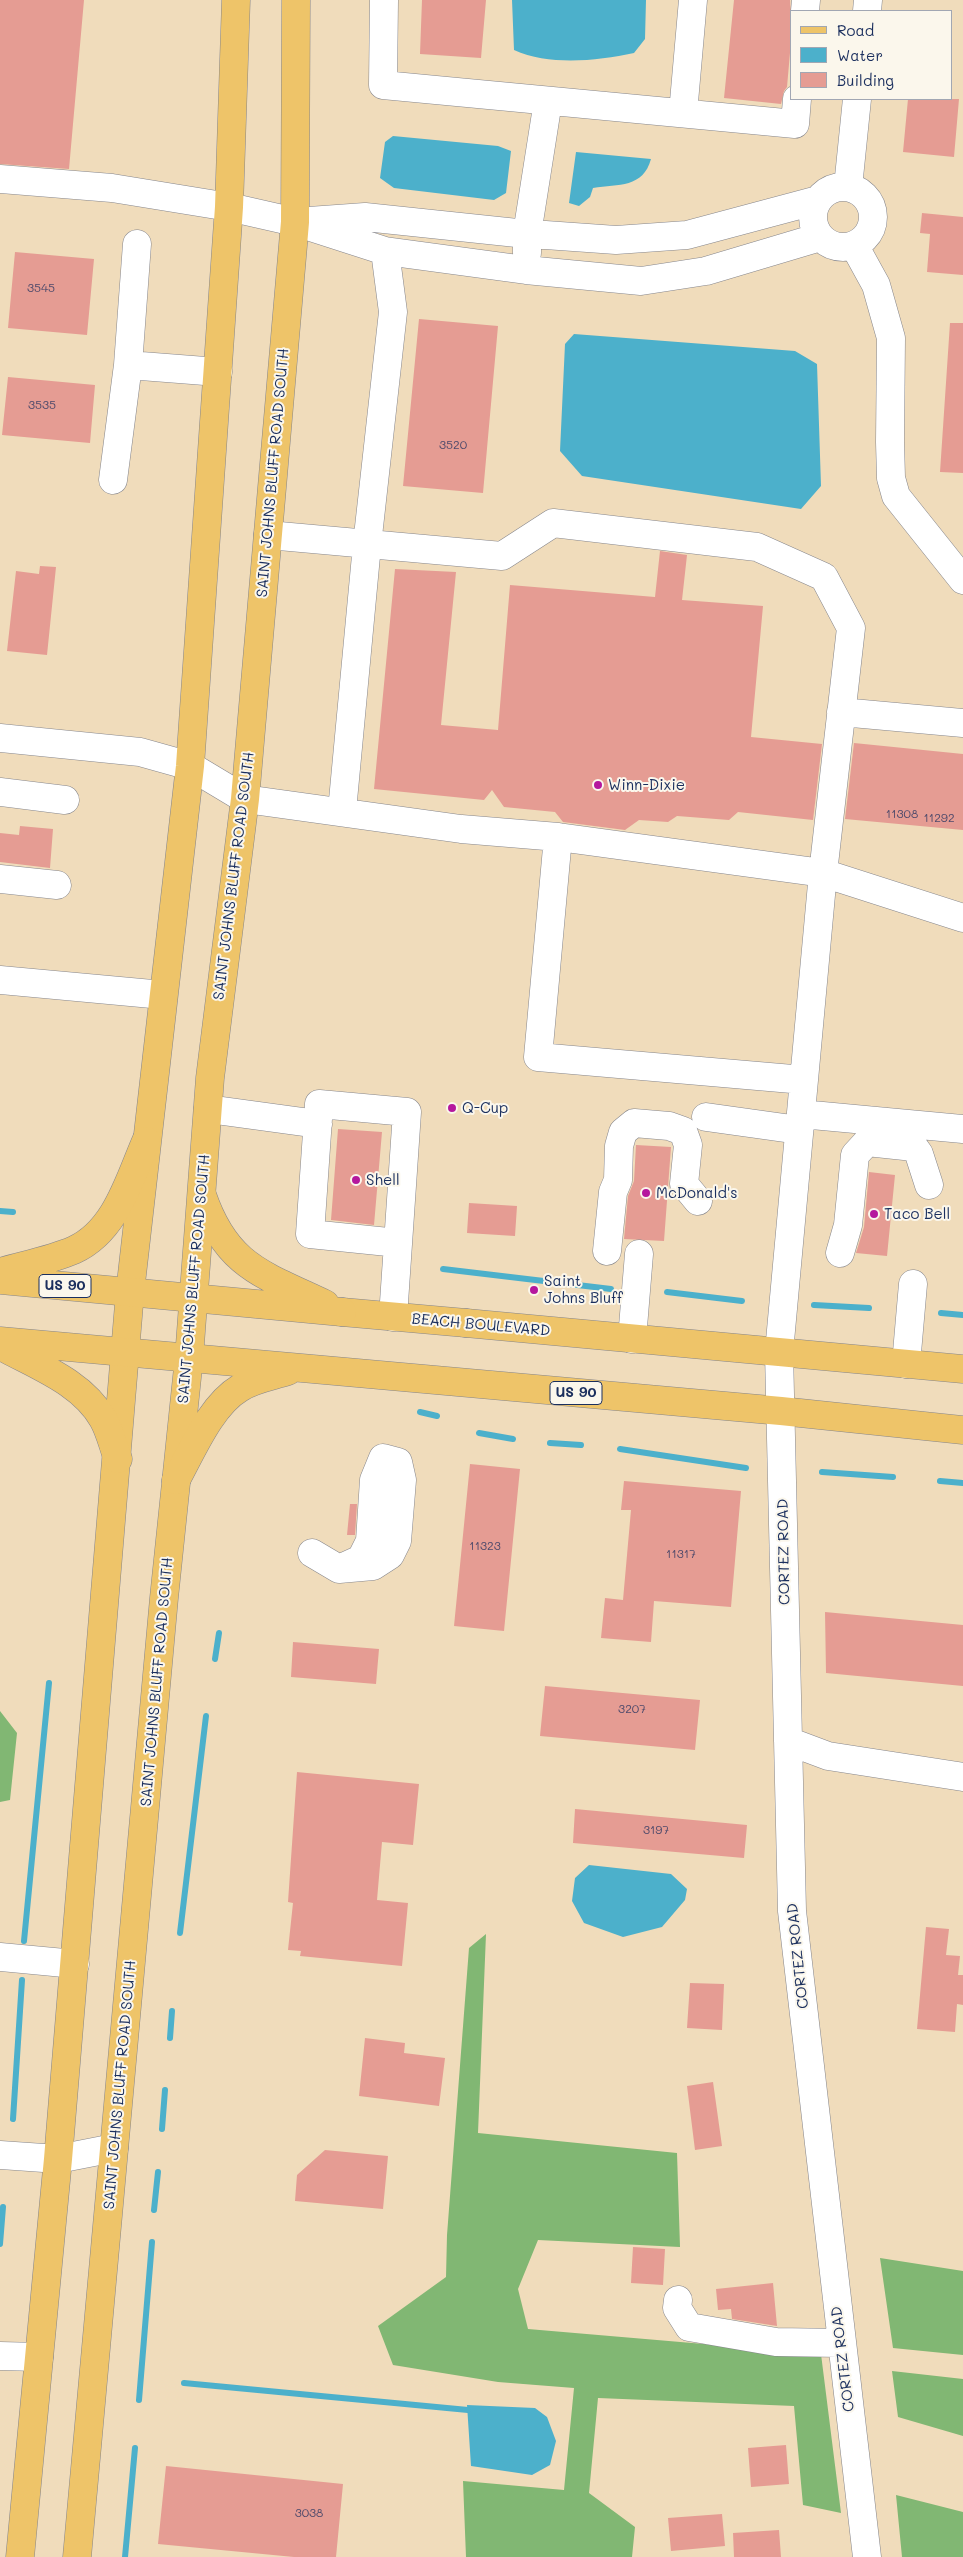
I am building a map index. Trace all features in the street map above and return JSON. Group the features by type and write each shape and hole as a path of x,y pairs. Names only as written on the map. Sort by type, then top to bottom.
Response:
{"main road":[{"path":"20,2557 75,1964 118,1459 130,1292 190,766 229,207 236,0"},
{"name":"SAINT JOHNS BLUFF ROAD SOUTH","path":"77,2557 176,1480 189,1358 208,1109 244,800 295,222 296,0"},
{"path":"0,1272 74,1250 96,1236 116,1211 146,1141"},
{"path":"202,1195 210,1218 221,1238 235,1254 261,1274 342,1312"},
{"name":"BEACH BOULEVARD","path":"0,1280 963,1369"},
{"name":"US 90","path":"0,1342 781,1411 963,1430"},
{"path":"0,1346 68,1382 92,1402 104,1420 118,1459"},
{"path":"176,1480 204,1428 227,1399 240,1387 298,1368"}],"street":[{"path":"384,0 383,85 795,124 797,100"},
{"path":"683,114 693,0"},
{"path":"848,187 857,100"},
{"path":"526,270 527,234 548,101"},
{"path":"0,179 112,188 229,207 295,222 385,251 526,270 641,281 706,271 820,237"},
{"path":"848,187 865,196 873,213 869,232 854,245 836,246 820,237 812,219 813,209 818,200 831,189 848,187"},
{"path":"295,222 365,217 527,234 616,240 687,235 818,200"},
{"path":"113,480 128,364 137,244"},
{"path":"854,245 876,285 891,338 891,478 896,496 963,580"},
{"path":"342,811 367,545 393,312 385,251"},
{"path":"128,364 218,372"},
{"name":"CORTEZ ROAD","path":"268,535 502,556 553,523 757,547 824,577 851,628 823,873 779,1352 792,1911 867,2557"},
{"path":"841,712 963,723"},
{"path":"0,738 140,752 190,766 244,800 342,811 460,828 558,837 823,873 963,918"},
{"path":"0,792 65,800"},
{"path":"558,837 538,1056 804,1080"},
{"path":"0,880 57,885"},
{"path":"0,980 163,995"},
{"path":"393,1317 407,1112 319,1104 310,1234 398,1243"},
{"path":"208,1109 318,1124"},
{"path":"706,1117 963,1129"},
{"path":"607,1251 614,1192 618,1180 620,1146 623,1132 634,1123 669,1126 683,1131 688,1144 684,1184 698,1201"},
{"path":"840,1253 848,1225 855,1155 860,1147 867,1142 914,1147 919,1154 929,1185"},
{"path":"632,1339 639,1254"},
{"path":"906,1364 913,1284"},
{"path":"312,1553 339,1570 373,1566 390,1555 397,1541 402,1480 398,1462 383,1458"},
{"path":"788,1741 828,1756 963,1776"},
{"path":"0,1957 75,1964"},
{"path":"0,2154 58,2159 114,2148"},
{"path":"678,2300 677,2308 689,2327 776,2342 842,2343"},
{"path":"0,2356 39,2357"}],"green space":[{"path":"0,1711 17,1733 10,1800 0,1802"},
{"path":"486,1934 478,2133 677,2153 680,2247 538,2240 518,2289 528,2329 821,2354 841,2513 803,2505 794,2406 598,2398 589,2493 635,2527 632,2557 466,2557 463,2481 564,2490 574,2388 498,2382 393,2365 378,2326 446,2277 447,2235 469,1948"},
{"path":"880,2258 963,2271 963,2355 893,2348"},
{"path":"892,2371 963,2379 963,2436 898,2417"},
{"path":"896,2495 963,2512 963,2557 902,2557"}],"water":[{"path":"512,0 646,0 645,39 634,53 604,58 558,60 528,55 514,50"},
{"path":"393,136 498,146 511,151 506,193 494,200 394,188 380,178 385,142"},
{"path":"576,152 651,159 642,175 636,180 621,185 593,188 590,197 579,206 569,203"},
{"path":"574,334 795,351 817,364 821,486 801,509 582,476 560,451 565,344"},
{"path":"589,1865 671,1874 687,1889 685,1900 662,1927 623,1937 584,1923 572,1901 575,1878"},
{"path":"467,2405 535,2408 547,2417 556,2441 550,2465 532,2475 471,2466"}],"building":[{"path":"0,0 84,0 69,169 0,164"},
{"path":"422,0 486,0 481,58 420,54"},
{"path":"734,0 790,0 790,53 787,87 781,104 724,98"},
{"path":"959,99 954,157 903,152 908,100"},
{"path":"922,213 963,217 963,275 927,272 930,234 920,233"},
{"path":"15,252 94,259 87,335 8,328"},
{"path":"419,319 498,326 483,493 403,486"},
{"path":"950,323 963,323 963,473 940,472"},
{"path":"8,377 95,385 90,443 2,435"},
{"path":"660,551 687,555 682,600 763,606 751,737 822,744 813,820 738,812 729,820 677,816 668,822 639,820 625,830 563,822 555,812 504,807 492,790 484,800 374,789 395,569 456,572 441,725 498,730 510,585 655,597"},
{"path":"40,566 56,567 47,655 7,651 16,571 39,574"},
{"path":"854,743 963,754 963,830 845,819"},
{"path":"20,826 53,829 50,868 0,862 0,833 19,835"},
{"name":"Shell","path":"338,1129 382,1132 374,1225 331,1220"},
{"name":"McDonald's","path":"636,1145 671,1147 664,1241 624,1239 628,1196 634,1181"},
{"name":"Taco Bell","path":"869,1172 895,1175 887,1256 856,1253 864,1227"},
{"path":"469,1203 517,1206 515,1236 467,1233"},
{"path":"470,1464 520,1469 504,1631 454,1626"},
{"path":"624,1481 741,1491 731,1607 654,1601 651,1642 601,1638 605,1598 623,1600 631,1510 621,1510"},
{"path":"350,1504 357,1504 355,1535 347,1535"},
{"path":"825,1612 963,1625 963,1686 826,1673"},
{"path":"293,1642 379,1649 376,1684 291,1677"},
{"path":"545,1686 700,1700 695,1750 540,1736"},
{"path":"297,1772 419,1784 413,1845 382,1842 377,1900 408,1903 402,1966 300,1956 301,1951 288,1950 293,1903 288,1902"},
{"path":"575,1809 747,1825 744,1858 573,1843"},
{"path":"926,1927 949,1929 946,1955 960,1956 958,1975 963,1975 963,2005 957,2004 955,2032 917,2029"},
{"path":"690,1983 724,1984 722,2030 687,2028"},
{"path":"365,2038 405,2043 404,2053 445,2058 439,2106 359,2096"},
{"path":"713,2082 722,2146 695,2150 687,2086"},
{"path":"325,2150 388,2156 383,2209 295,2201 297,2175"},
{"path":"633,2247 665,2249 663,2285 631,2283"},
{"path":"773,2283 777,2326 732,2319 731,2309 718,2310 716,2289"},
{"path":"786,2445 789,2484 751,2487 748,2448"},
{"path":"166,2466 343,2484 336,2557 294,2557 158,2544"},
{"path":"722,2514 725,2546 671,2551 668,2518"},
{"path":"779,2530 781,2557 734,2557 733,2533"}],"waterway":[{"path":"0,1211 13,1212"},
{"path":"443,1269 611,1289"},
{"path":"667,1292 742,1301"},
{"path":"814,1305 869,1308"},
{"path":"941,1313 963,1315"},
{"path":"420,1412 437,1416"},
{"path":"479,1433 513,1439"},
{"path":"550,1443 581,1445"},
{"path":"620,1449 746,1468"},
{"path":"822,1472 893,1477"},
{"path":"940,1481 963,1483"},
{"path":"215,1659 219,1633"},
{"path":"24,1941 49,1683"},
{"path":"180,1933 206,1716"},
{"path":"13,2119 22,1980"},
{"path":"170,2038 172,2011"},
{"path":"162,2129 165,2090"},
{"path":"154,2210 158,2172"},
{"path":"0,2244 3,2207"},
{"path":"139,2400 152,2242"},
{"path":"184,2383 468,2410"},
{"path":"125,2557 135,2448"}],"place":[{"name":"Winn-Dixie","path":"598,785"},
{"name":"Q-Cup","path":"452,1108"},
{"name":"Shell","path":"356,1180"},
{"name":"McDonald's","path":"646,1193"},
{"name":"Taco Bell","path":"874,1214"},
{"name":"Saint Johns Bluff","path":"534,1290"}]}
